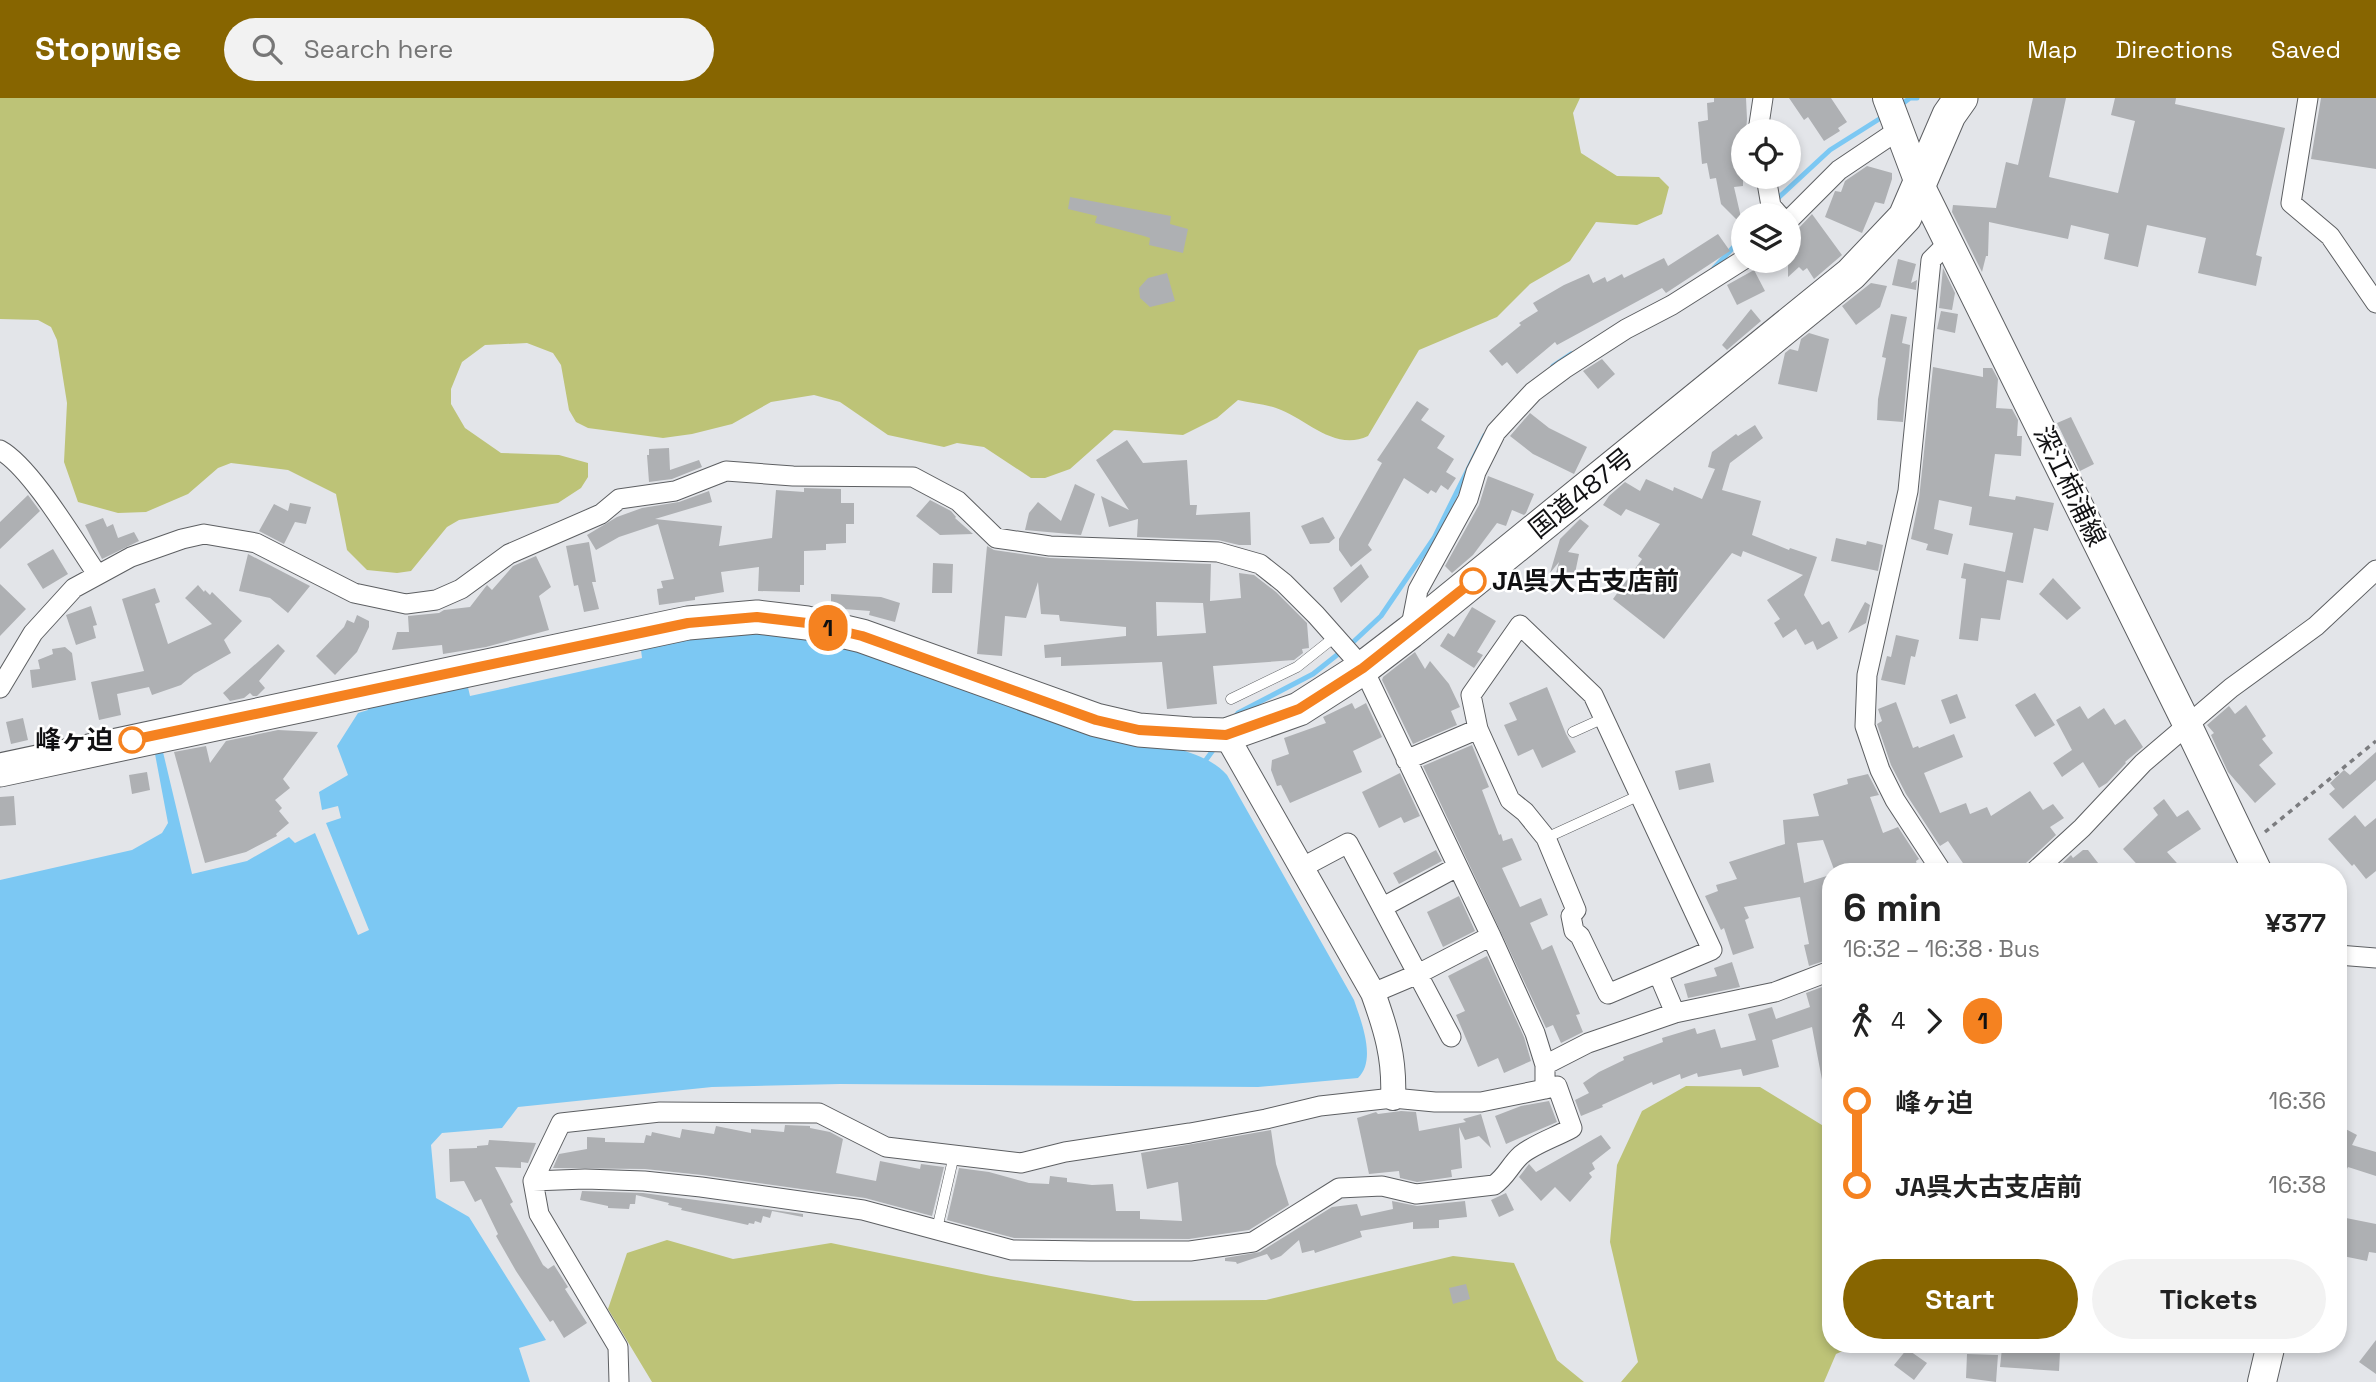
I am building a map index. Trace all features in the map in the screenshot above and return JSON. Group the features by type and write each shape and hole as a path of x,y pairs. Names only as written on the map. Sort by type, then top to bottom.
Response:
{"highway":[{"name":"国道487号","path":"0,770 688,623 757,617 807,623 862,636 1096,720 1139,730 1226,735 1299,709 1363,668 1851,274 1905,217 1949,115 1961,98"}],"main road":[{"name":"深江柿浦線","path":"1893,111 1919,183 2253,859"},
{"path":"2262,1382 2269,1353"}],"street":[{"path":"1760,119 1763,98"},
{"path":"2308,98 2291,203 2330,236 2376,303"},
{"path":"1801,208 1893,111"},
{"path":"1936,863 1895,800 1880,770 1865,726 1867,676 1908,491 1931,260 1948,243"},
{"path":"1410,632 1418,590 1468,499 1476,472 1496,432 1533,392 1564,369 1731,268"},
{"path":"0,450 25,473 97,574"},
{"path":"0,688 33,632 74,589 131,556 182,539 204,534 256,543 354,593 406,604 436,600 461,589 509,554 601,514 619,499 675,491 726,471 913,477 958,501 996,538 1050,546 1217,552 1260,564 1284,583 1337,636 1363,668 1535,1032 1545,1065 1545,1089"},
{"path":"2044,863 2082,828 2143,763 2187,724 2316,626 2376,570"},
{"path":"1520,625 1593,695 1712,950 1608,995 1580,936 1574,931 1571,916 1576,910 1546,838 1525,812 1510,800 1478,729 1471,695 1520,625"},
{"path":"1406,760 1478,729"},
{"path":"1226,735 1373,993 1387,1030 1394,1071 1393,1098"},
{"path":"1301,868 1349,843 1451,1037"},
{"path":"1383,907 1457,867"},
{"path":"1373,993 1418,974 1491,936"},
{"path":"2347,955 2376,958"},
{"path":"1658,973 1675,1013"},
{"path":"1545,1065 1588,1043 1675,1013 1775,992 1822,974"},
{"path":"533,1181 644,1181 863,1210 1012,1250 1190,1251 1253,1242 1339,1188 1382,1186 1416,1195 1494,1185 1505,1178 1522,1153 1572,1128 1557,1086 1481,1102 1393,1098 1320,1106 1266,1119 1065,1152 1021,1163 886,1147 820,1113 660,1112 561,1123 533,1181 539,1214 618,1347 619,1382"}],"lane":[{"path":"1231,699 1297,667 1337,636"},
{"path":"1573,732 1604,718"},
{"path":"1546,838 1640,796"},
{"path":"937,1229 954,1155"}],"path":[{"path":"2253,859 2376,741"}],"green space":[{"path":"0,98 1580,98 1573,113 1581,153 1617,176 1659,177 1669,187 1662,214 1637,225 1596,222 1570,261 1530,284 1497,317 1419,350 1368,436 1356,440 1332,437 1276,408 1238,400 1217,418 1183,435 1114,430 1070,469 1045,478 1031,478 984,447 957,443 944,447 888,435 840,402 814,395 771,402 732,424 663,438 588,428 576,422 569,410 561,365 553,353 527,343 485,345 462,362 451,389 451,404 465,428 501,453 559,455 588,463 588,477 581,488 558,503 459,520 447,527 411,571 397,573 367,570 347,550 336,494 288,470 231,463 218,468 188,494 146,512 118,513 78,502 64,462 67,403 57,340 51,327 38,320 0,319"},
{"path":"1686,1086 1760,1087 1822,1125 1822,1353 1838,1353 1824,1382 1621,1382 1638,1362 1610,1242 1617,1165 1642,1111"},
{"path":"667,1240 733,1259 831,1243 991,1276 1134,1301 1266,1300 1453,1256 1514,1263 1557,1360 1584,1382 652,1382 608,1309 627,1253"}],"water":[{"path":"794,631 1176,748 1216,765 1227,775 1354,1000 1367,1051 1364,1070 1358,1078 1258,1087 840,1084 712,1087 518,1107 502,1128 442,1133 431,1145 436,1198 469,1217 546,1340 519,1348 530,1382 0,1382 0,880 132,850 162,833 168,823 155,754 163,752 192,874 247,861 289,837 295,843 315,833 358,935 369,930 326,823 341,818 338,806 322,810 319,792 348,775 337,746 358,713 368,710 367,704 467,683 470,696 642,658 640,642"}],"building":[{"path":"1714,98 1746,98 1747,119 1731,119 1731,189 1734,189 1738,203 1731,203 1731,214 1721,204 1716,178 1710,179 1707,163 1702,164 1698,122 1708,120 1707,103 1714,102"},
{"path":"1789,98 1831,98 1847,122 1838,128 1840,131 1824,141 1808,117 1804,120"},
{"path":"2033,98 2066,98 2049,177 2118,193 2135,121 2111,115 2115,98 2176,98 2175,104 2285,128 2256,255 2262,257 2256,286 2198,273 2206,238 2147,225 2138,267 2104,259 2109,234 2071,225 2068,239 1989,222 1988,256 1982,272 1952,212 1953,205 1996,208 2006,162 2018,165"},
{"path":"2321,98 2376,98 2376,169 2311,159"},
{"path":"1867,166 1892,173 1892,179 1884,204 1875,202 1862,233 1825,217 1835,191 1841,192 1845,181"},
{"path":"1070,197 1171,216 1170,224 1188,229 1183,253 1149,245 1150,238 1095,223 1097,216 1068,209"},
{"path":"1812,214 1842,255 1814,279 1807,268 1803,271 1801,269 1801,226"},
{"path":"1718,234 1730,251 1666,293 1662,288 1557,345 1555,342 1517,374 1507,362 1502,366 1489,351 1521,325 1519,323 1538,311 1533,303 1564,285 1589,274 1593,283 1605,277 1607,282 1622,274 1624,278 1664,258 1668,266"},
{"path":"1898,259 1916,264 1911,283 1917,280 1916,290 1892,285"},
{"path":"1943,268 1955,293 1952,310 1939,308"},
{"path":"1167,273 1175,301 1150,307 1140,298 1139,288 1148,278"},
{"path":"1749,273 1756,273 1765,291 1737,305 1727,285"},
{"path":"1871,283 1887,286 1880,307 1856,325 1842,306"},
{"path":"1751,309 1761,321 1727,350 1722,345"},
{"path":"1941,311 1958,314 1955,333 1937,329"},
{"path":"1891,314 1907,317 1902,343 1910,345 1903,422 1877,420 1886,358 1882,357"},
{"path":"1809,333 1829,339 1817,392 1778,384 1785,353 1790,349 1798,351 1801,339"},
{"path":"1602,359 1615,374 1598,389 1583,371"},
{"path":"1933,367 1983,377 1983,368 1992,368 1998,379 1996,408 2012,409 2018,420 2017,436 2022,436 2021,456 1995,454 1989,496 2015,500 2016,496 2054,503 2048,531 2034,528 2023,583 2007,580 2000,620 1981,618 1978,641 1959,639 1966,579 1961,578 1964,563 2005,572 2013,533 1969,525 1972,507 1939,500 1934,529 1953,534 1948,555 1926,550 1928,544 1911,539 1919,499"},
{"path":"1417,401 1429,409 1421,420 1445,436 1437,448 1454,459 1446,472 1456,478 1448,490 1441,485 1436,493 1431,490 1428,494 1404,478 1368,545 1372,550 1351,567 1339,550 1339,539 1382,463 1377,460"},
{"path":"1530,413 1549,428 1587,447 1574,474 1533,454 1510,436"},
{"path":"2071,417 2094,464 2080,471 2057,423"},
{"path":"1755,425 1763,438 1730,463 1722,490 1761,501 1752,535 1789,550 1790,548 1817,557 1804,595 1822,625 1829,621 1838,638 1817,650 1813,641 1805,645 1796,629 1783,638 1774,623 1780,619 1767,600 1803,575 1743,551 1741,557 1732,553 1664,639 1613,599 1642,559 1638,556 1660,524 1626,509 1621,516 1603,505 1609,496 1625,482 1640,491 1646,479 1673,491 1674,487 1702,499 1715,469 1708,467 1712,452 1736,434 1738,436"},
{"path":"1127,440 1143,463 1187,460 1190,505 1197,505 1196,515 1250,512 1251,545 1218,540 1137,537 1138,519 1109,527 1101,496 1129,510 1096,460"},
{"path":"669,448 670,470 699,460 702,467 672,479 649,482 649,449"},
{"path":"1488,476 1534,494 1524,515 1512,510 1506,526 1497,523 1473,555 1452,573 1445,566 1479,505"},
{"path":"1075,484 1095,494 1081,535 1025,530 1029,513 1038,502 1061,521"},
{"path":"804,488 841,489 841,503 854,503 854,524 846,524 846,543 826,544 826,550 804,551 804,585 800,585 800,592 758,591 759,567 721,572 724,592 695,597 695,600 659,605 657,589 663,588 661,581 674,579 658,524 619,537 596,550 587,535 617,517 642,508 679,502 709,491 712,502 655,519 722,526 719,546 772,538 776,490 804,492"},
{"path":"28,495 40,511 0,549 0,522"},
{"path":"930,500 951,511 973,534 940,535 916,516"},
{"path":"290,503 311,507 306,524 295,522 284,544 259,531 274,504 288,511"},
{"path":"1323,517 1335,538 1329,543 1310,544 1301,526"},
{"path":"103,518 107,527 113,524 118,538 134,532 139,541 102,559 85,525"},
{"path":"1580,519 1589,526 1568,552 1579,554 1574,578 1556,573 1559,562 1550,573 1560,539"},
{"path":"1836,538 1866,545 1867,541 1883,545 1878,571 1831,561"},
{"path":"589,542 596,582 592,582 599,609 584,612 578,585 574,586 566,546"},
{"path":"987,546 994,550 1050,558 1211,564 1210,601 1241,598 1239,573 1254,575 1276,592 1307,623 1309,648 1302,649 1303,653 1294,660 1213,666 1217,704 1167,709 1162,662 1061,666 1061,657 1045,658 1044,645 1126,636 1126,627 1060,621 1059,615 1041,614 1038,582 1026,618 1005,616 1002,656 977,654","holes":["1156,602 1203,603 1206,633 1157,636"]},
{"path":"53,549 68,574 43,589 27,564"},
{"path":"248,554 310,586 288,613 270,598 239,591"},
{"path":"536,556 551,587 539,596 549,630 486,647 443,654 442,645 392,650 397,632 409,632 408,616 470,607 487,585 492,590 513,566"},
{"path":"933,563 953,564 952,593 932,593"},
{"path":"1361,564 1369,577 1341,603 1333,588"},
{"path":"2053,578 2081,608 2067,620 2039,594"},
{"path":"0,584 26,609 0,636"},
{"path":"198,585 210,595 212,592 242,621 224,640 231,653 194,674 181,685 152,695 149,687 117,694 121,715 99,720 91,682 144,671 122,599 155,588 160,602 155,604 168,644 212,624 185,598"},
{"path":"831,594 881,597 900,603 895,622 869,615 870,611 831,608"},
{"path":"1865,602 1870,605 1866,623 1848,633"},
{"path":"91,606 97,625 93,626 96,638 76,645 66,615"},
{"path":"1472,607 1496,621 1477,652 1483,655 1474,668 1440,646 1448,633 1454,637"},
{"path":"357,615 369,621 369,627 357,652 335,675 316,656 344,627 347,620 354,623"},
{"path":"1896,635 1919,640 1915,657 1911,656 1905,685 1881,680 1887,656 1891,657"},
{"path":"278,644 285,651 259,681 265,688 257,696 250,693 244,698 230,701 223,693"},
{"path":"65,647 72,653 76,680 32,688 30,670 40,669 38,660 53,654 52,649"},
{"path":"1415,652 1425,669 1430,661 1449,684 1460,707 1451,711 1457,725 1413,744 1382,680"},
{"path":"1547,687 1576,752 1542,768 1533,749 1518,756 1504,725 1517,720 1509,703"},
{"path":"2035,693 2055,725 2035,737 2015,705"},
{"path":"1957,694 1966,718 1950,724 1941,700"},
{"path":"1896,702 1913,748 1954,734 1963,757 1924,773 1940,813 1966,803 1970,814 1987,807 1991,816 2030,791 2043,810 2053,804 2064,818 2050,827 2056,835 2026,863 1963,863 1948,841 1940,846 1906,794 1891,765 1877,724 1882,721 1878,709"},
{"path":"1352,703 1355,709 1366,703 1382,737 1353,751 1362,772 1290,803 1281,785 1277,786 1271,770 1272,760 1289,754 1284,738 1326,723 1323,717"},
{"path":"2246,705 2266,736 2262,739 2273,753 2259,765 2276,784 2255,803 2228,772 2211,735 2214,733 2207,725 2229,706 2235,714"},
{"path":"2080,706 2088,719 2104,708 2115,725 2125,719 2143,747 2099,788 2083,762 2062,777 2053,763 2072,750 2056,720"},
{"path":"23,718 28,740 11,744 6,722"},
{"path":"278,730 318,732 283,779 290,788 275,800 282,808 279,811 289,823 277,836 246,852 205,863 174,752 206,746 210,763 226,741"},
{"path":"1472,745 1489,787 1482,790 1499,835 1501,834 1503,841 1512,838 1522,860 1502,868 1520,907 1541,898 1548,915 1530,923 1542,950 1552,945 1580,1014 1576,1015 1583,1032 1561,1043 1553,1025 1546,1028 1423,766"},
{"path":"2376,752 2376,780 2343,809 2329,794 2335,789 2330,783 2344,770 2350,775"},
{"path":"1710,763 1714,782 1679,790 1675,771"},
{"path":"147,772 150,790 132,794 129,775"},
{"path":"1400,773 1420,816 1404,823 1401,817 1379,828 1362,792"},
{"path":"1868,774 1879,795 1870,797 1883,833 1898,827 1919,859 1916,863 1832,863 1823,840 1797,843 1804,883 1822,877 1822,962 1809,966 1804,945 1809,944 1800,897 1744,907 1749,918 1745,920 1754,948 1733,955 1724,928 1721,930 1705,896 1718,891 1716,885 1737,879 1729,862 1785,844 1783,820 1819,816 1813,794 1848,784 1847,779"},
{"path":"14,796 16,825 0,826 0,797"},
{"path":"2164,799 2177,817 2188,810 2201,829 2167,852 2177,863 2136,863 2123,849 2158,815 2153,808"},
{"path":"2355,815 2365,827 2376,818 2376,871 2366,879 2328,839"},
{"path":"1436,850 1442,861 1399,884 1393,873"},
{"path":"2083,850 2088,850 2098,863 2063,863 2071,855 2073,858"},
{"path":"1459,896 1475,931 1443,947 1427,912"},
{"path":"1487,956 1524,1037 1531,1061 1504,1073 1498,1058 1478,1067 1456,1015 1465,1011 1448,976"},
{"path":"1732,962 1740,987 1688,998 1684,984 1717,976 1714,968"},
{"path":"1822,987 1822,1080 1812,1027 1772,1040 1779,1067 1743,1076 1741,1069 1698,1077 1697,1073 1681,1079 1680,1074 1653,1085 1652,1082 1581,1116 1575,1100 1589,1093 1583,1083 1624,1060 1623,1057 1663,1042 1662,1038 1695,1028 1697,1034 1715,1029 1721,1048 1756,1040 1748,1014 1772,1007 1776,1019 1810,1007 1806,993"},
{"path":"1549,1101 1557,1122 1506,1144 1495,1116 1521,1106"},
{"path":"1376,1112 1416,1112 1419,1131 1466,1122 1463,1119 1481,1114 1491,1148 1479,1136 1465,1140 1459,1127 1462,1168 1451,1170 1452,1177 1417,1182 1400,1178 1399,1171 1369,1174 1357,1118"},
{"path":"785,1125 810,1126 843,1139 836,1173 876,1181 880,1161 920,1169 921,1164 944,1167 932,1216 865,1198 702,1175 645,1169 553,1168 559,1154 587,1149 587,1137 605,1138 605,1142 644,1143 646,1135 651,1136 652,1132 680,1138 682,1129 714,1134 716,1126 751,1133 751,1129 784,1132"},
{"path":"1271,1130 1276,1164 1289,1205 1249,1230 1189,1239 1014,1238 947,1220 959,1168 989,1172 1029,1183 1049,1184 1050,1176 1067,1178 1067,1182 1113,1184 1116,1211 1140,1211 1140,1219 1182,1221 1178,1182 1147,1189 1141,1153"},
{"path":"2347,1130 2357,1135 2352,1145 2376,1152 2376,1176 2348,1167"},
{"path":"1601,1135 1611,1148 1592,1163 1595,1169 1589,1173 1592,1177 1570,1202 1555,1187 1541,1201 1519,1177 1529,1164 1536,1172"},
{"path":"489,1140 536,1143 528,1163 521,1162 521,1168 495,1167 513,1202 510,1204 543,1265 548,1269 554,1265 568,1287 565,1289 587,1323 564,1338 516,1271 496,1236 498,1234 481,1199 475,1202 464,1181 450,1182 449,1149 477,1148 488,1145"},
{"path":"582,1191 643,1193 803,1214 803,1217 772,1211 770,1218 763,1216 761,1223 755,1221 754,1224 748,1225 681,1210 682,1208 668,1205 669,1203 636,1195 635,1204 630,1204 629,1209 608,1208 580,1200"},
{"path":"1506,1193 1514,1210 1499,1217 1491,1200"},
{"path":"1392,1201 1417,1206 1465,1201 1467,1217 1439,1220 1439,1228 1413,1229 1413,1222 1360,1231 1362,1237 1315,1253 1314,1250 1302,1253 1299,1240 1281,1256 1271,1260 1267,1254 1237,1264 1225,1261 1225,1258 1260,1252 1332,1207 1357,1204 1361,1216 1393,1209"},
{"path":"2347,1218 2376,1224 2376,1253 2369,1252 2367,1261 2347,1257"},
{"path":"1466,1284 1470,1299 1453,1304 1449,1288"},
{"path":"2376,1340 2376,1374 2359,1362"},
{"path":"1904,1353 1913,1353 1927,1363 1914,1380 1894,1365"},
{"path":"2001,1353 2060,1353 2059,1371 2000,1367"},
{"path":"1967,1354 1998,1355 1996,1382 1966,1378"}],"waterway":[{"path":"1898,107 1910,98 1917,98"},
{"path":"1776,200 1830,150 1884,116"},
{"path":"1714,268 1731,250"},
{"path":"1553,366 1571,354"},
{"path":"1350,645 1381,616 1434,538 1485,435"},
{"path":"1235,717 1313,674 1342,651"},
{"path":"1203,764 1216,746"}],"bus line":[{"name":"1","path":"132,740 688,623 757,617 807,623 862,636 1096,720 1139,730 1226,735 1299,709 1363,668 1473,581"}],"place":[{"name":"JA呉大古支店前","path":"1473,581"},
{"name":"峰ヶ迫","path":"132,740"}]}
